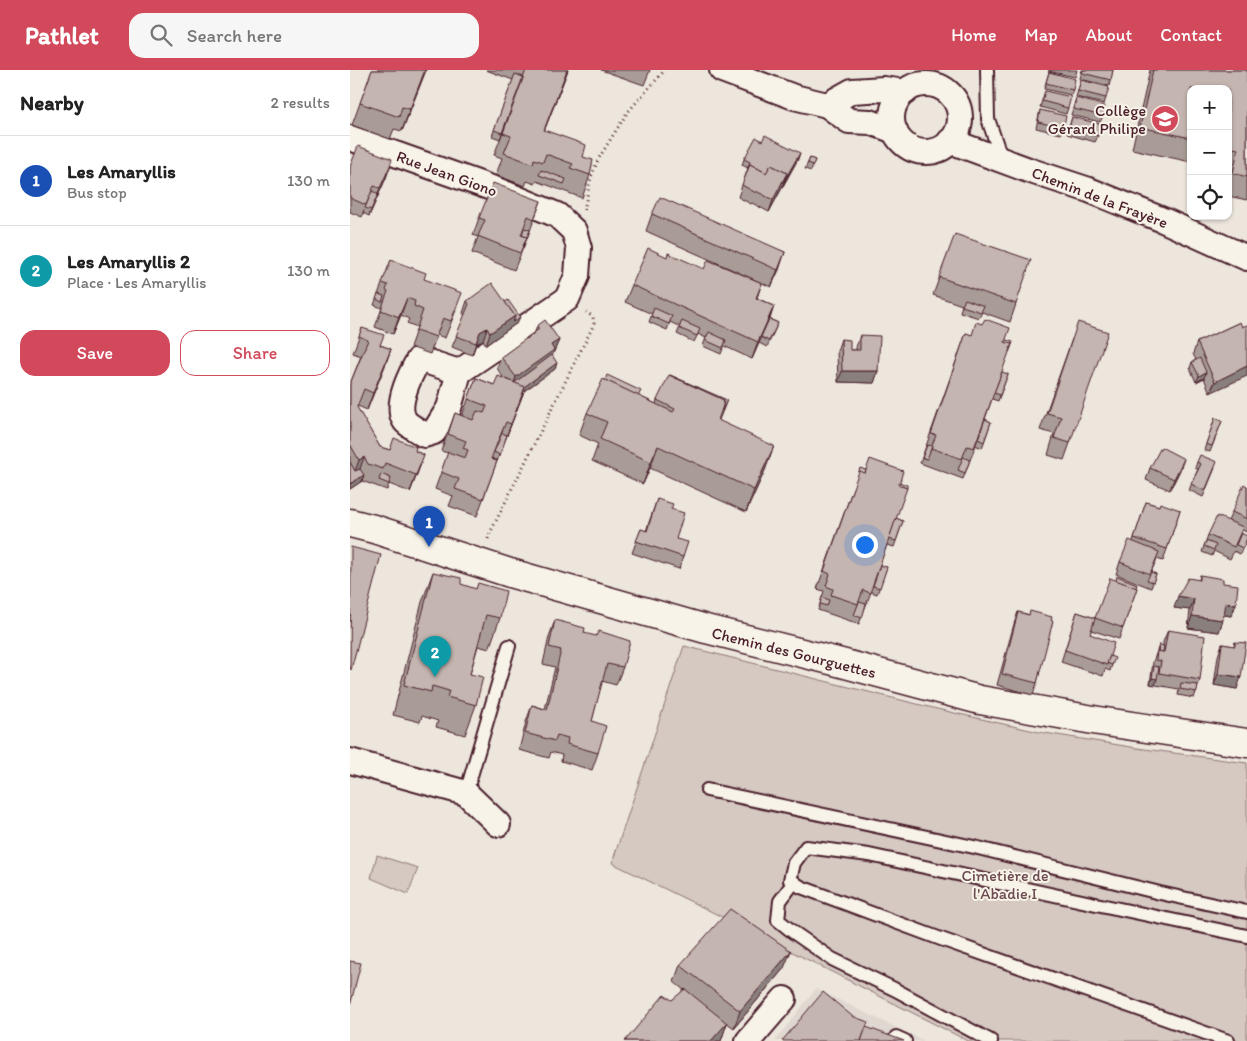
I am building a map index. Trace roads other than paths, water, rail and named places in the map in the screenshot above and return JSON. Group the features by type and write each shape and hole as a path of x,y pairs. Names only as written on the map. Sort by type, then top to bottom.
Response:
{"main road":[{"name":"Chemin des Gourguettes","path":"350,523 481,564 706,629 980,700 1099,722 1247,743"}],"street":[{"path":"722,70 794,97 827,105 849,121 870,122 895,131"},
{"path":"827,105 852,91 884,89 921,82 936,86 952,96 960,114 956,133 943,147 934,151 924,152 907,146 895,131 892,120 893,110 898,100 921,82"},
{"name":"Rue Jean Giono","path":"350,138 497,190 557,215 574,231 580,248 577,276 567,300 459,372"},
{"name":"Chemin de la Frayère","path":"950,141 1089,190 1163,220 1247,258"},
{"path":"350,761 466,794 498,824"},
{"path":"748,1041 784,999"}],"lane":[{"path":"988,70 988,119 1002,160"},
{"path":"466,794 509,646"},
{"path":"707,790 974,847 1160,894 1247,912"},
{"path":"1228,1041 941,939 801,887 790,880 794,863 806,847 869,855 1247,936"},
{"path":"794,882 780,901 778,920 785,926 832,958 991,1041"}],"place":[{"name":"Collège Gérard Philipe","path":"1165,119"},
{"name":"Les Amaryllis","path":"429,547"},
{"name":"Les Amaryllis 2","path":"435,677"}],"park label":[{"name":"Cimetière de l'Abadie I","path":"1005,884"}]}
